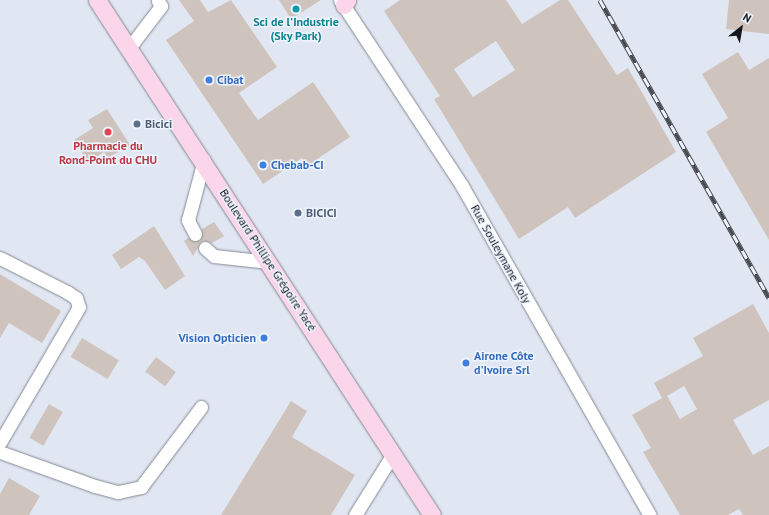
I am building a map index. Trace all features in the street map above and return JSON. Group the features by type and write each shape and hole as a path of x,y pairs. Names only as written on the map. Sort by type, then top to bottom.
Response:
{"main road":[{"name":"Boulevard Phillipe Grégoire Yacé","path":"101,2 129,48 204,160 432,515"}],"street":[{"path":"129,48 161,6 158,1"},
{"name":"Rue Souleymane Koly","path":"343,2 462,186 650,515"},
{"path":"195,234 188,220 204,160"},
{"path":"205,248 214,256 269,262"},
{"path":"0,258 68,292 76,298 79,307 0,442"},
{"path":"0,452 94,486 118,492 141,487 200,407"},
{"path":"355,515 393,454"}],"building":[{"path":"179,0 200,0 208,12 231,0 277,67 239,93 258,120 313,82 350,137 307,166 302,158 263,184 166,40 194,21"},
{"name":"Sci de l'Industrie (Sky Park)","path":"279,0 321,0 291,19"},
{"path":"400,0 506,0 522,24 560,0 568,0 617,75 628,68 676,152 575,218 568,207 519,239 434,99 440,96 384,11","holes":["496,41 515,70 473,97 454,69"]},
{"path":"729,0 769,0 769,34 726,29"},
{"path":"738,52 749,70 769,58 769,240 706,132 728,118 702,74"},
{"path":"107,109 130,145 108,158 104,152 88,162 74,140 93,128 88,120"},
{"path":"214,222 224,236 212,243 202,241 193,256 184,241 188,238 199,241 202,229"},
{"path":"154,226 185,276 165,290 145,261 139,257 121,269 112,255"},
{"path":"0,274 61,311 42,343 9,323 0,338"},
{"path":"753,304 769,333 769,400 733,420 753,455 769,446 769,515 743,515 739,509 728,515 680,515 643,452 651,448 632,415 662,398 654,383 703,356 693,338","holes":["684,386 697,409 680,419 667,396"]},
{"path":"82,338 119,360 108,379 71,357"},
{"path":"156,357 176,372 165,386 145,371"},
{"path":"291,401 307,411 292,437 355,475 331,515 221,515"},
{"path":"49,404 63,412 43,446 30,438"},
{"path":"9,478 40,496 29,515 0,515 0,494"}],"railway":[{"path":"600,0 769,298"}],"place":[{"name":"Sci de l'Industrie (Sky Park)","path":"296,9"},
{"name":"Cibat","path":"209,80"},
{"name":"Bicici","path":"137,124"},
{"name":"Pharmacie du Rond-Point du CHU","path":"108,132"},
{"name":"Chebab-CI","path":"263,165"},
{"name":"BICICI","path":"298,213"},
{"name":"Vision Opticien","path":"264,338"},
{"name":"Airone Côte d'Ivoire Srl","path":"466,363"}]}
